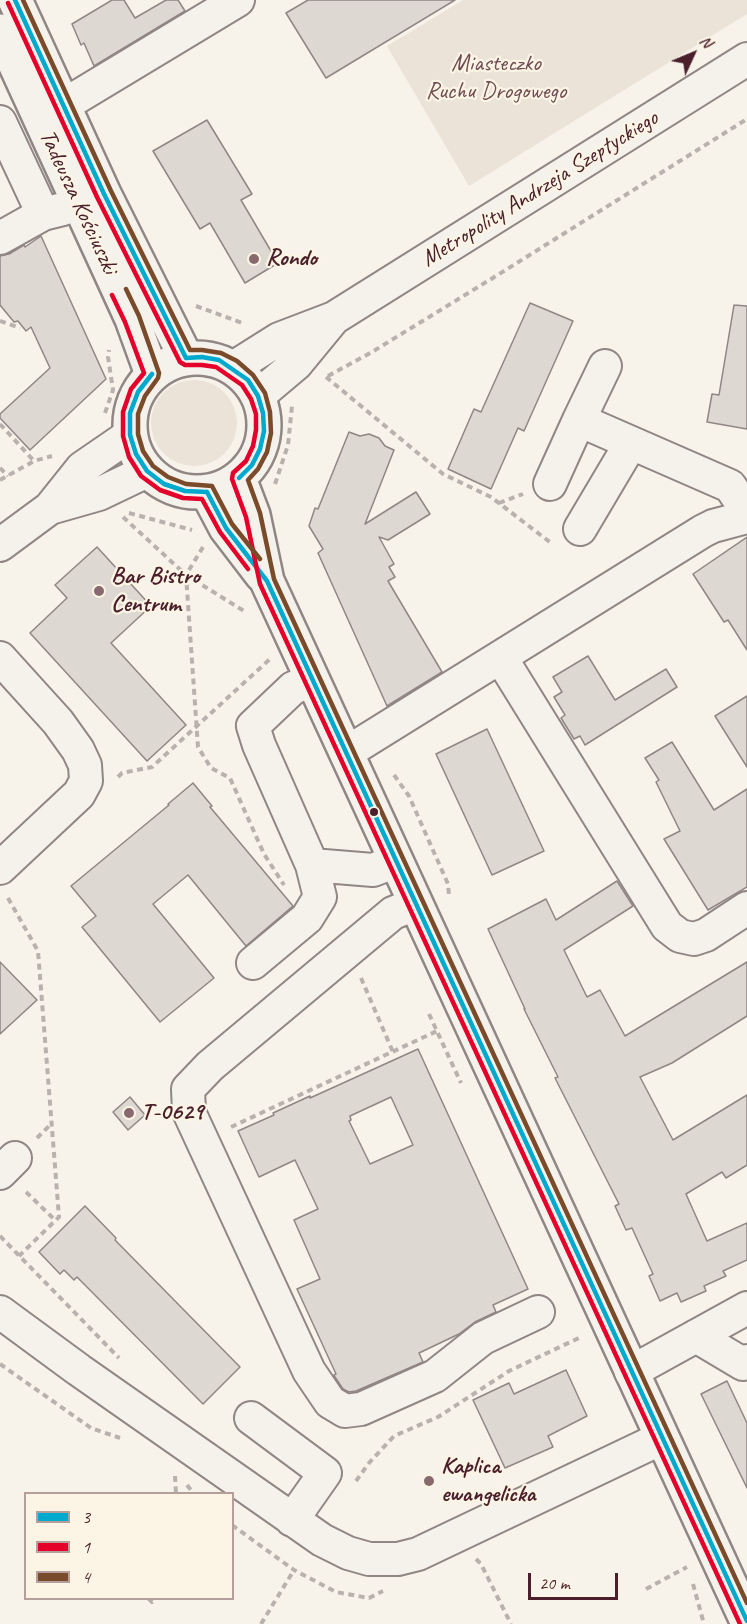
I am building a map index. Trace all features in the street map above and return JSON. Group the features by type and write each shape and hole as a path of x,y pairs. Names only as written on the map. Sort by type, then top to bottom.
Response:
{"main road":[{"name":"Tadeusza Kościuszki","path":"15,0 104,194 186,358"},
{"name":"Tadeusza Kościuszki","path":"0,31 132,319 152,374"},
{"path":"202,357 219,360 234,368 248,380 258,396 264,413 264,431 260,449 252,465 239,478 224,487 207,492 185,491 164,484 147,471 136,454 130,435 130,413 138,392 152,374 168,363 186,358 202,357"},
{"path":"239,478 253,515 267,581 631,1372 746,1616"},
{"path":"207,492 226,528 267,581"}],"street":[{"path":"64,105 238,0"},
{"name":"Metropolity Andrzeja Szeptyckiego","path":"234,368 279,339 334,318 747,59"},
{"path":"0,122 43,214"},
{"path":"0,238 43,214 66,208 82,211"},
{"name":"Metropolity Andrzeja Szeptyckiego","path":"258,396 296,364 334,318"},
{"path":"550,484 605,366"},
{"path":"579,420 730,486 747,511"},
{"path":"0,545 50,508 82,468 130,435"},
{"path":"580,529 631,443"},
{"path":"50,508 99,494 147,471"},
{"path":"346,753 703,531 747,517"},
{"path":"0,658 65,731 85,765 86,782 79,794 4,882"},
{"path":"501,658 667,926 680,936 694,939 706,935 747,908"},
{"path":"253,963 307,918 320,897 312,865 259,745 253,726 293,688 312,680"},
{"path":"312,865 373,870 396,861"},
{"path":"415,904 393,913 210,1066 189,1089 189,1112 309,1371 330,1402 345,1411 361,1409 435,1376 483,1338 538,1312"},
{"path":"631,1372 747,1308"},
{"path":"0,1312 78,1370 292,1520 322,1540 348,1553 369,1559 398,1559 418,1554 662,1438"},
{"path":"696,1336 746,1366"},
{"path":"251,1419 325,1473 292,1520"}],"path":[{"path":"319,381 372,352 747,119"},
{"path":"195,306 250,326"},
{"path":"0,321 20,328"},
{"path":"101,419 106,412 113,390 108,357 110,347"},
{"path":"326,377 443,474 491,497 552,544"},
{"path":"274,487 288,445 293,401"},
{"path":"0,424 34,460"},
{"path":"0,480 34,460 62,454"},
{"path":"0,468 8,476"},
{"path":"199,532 118,512 186,575 246,612"},
{"path":"113,782 122,774 152,767 275,654"},
{"path":"4,882 38,951 59,1216 19,1256"},
{"path":"360,975 393,1052"},
{"path":"203,1140 436,1031"},
{"path":"6,1167 55,1220"},
{"path":"351,1488 369,1463 394,1436 438,1417 509,1371 585,1336"},
{"path":"0,1364 91,1428 124,1440"},
{"path":"176,1492 175,1472 192,1492"},
{"path":"474,1557 481,1564 511,1624"},
{"path":"646,1589 688,1567"},
{"path":"261,1624 294,1570"}],"green space":[{"name":"Miasteczko Ruchu Drogowego","path":"463,0 747,0 747,14 469,186 387,46"},
{"path":"194,380 210,384 224,393 233,407 237,423 233,439 224,453 210,462 194,466 178,462 164,453 155,439 151,423 155,407 164,393 178,384"}],"building":[{"path":"112,0 124,0 135,18 166,0 178,0 185,11 94,66 84,43 81,45 72,24"},
{"path":"308,0 455,0 326,78 286,13"},
{"path":"207,120 252,194 241,200 278,263 245,283 210,223 200,229 153,151"},
{"path":"41,236 106,379 30,450 0,418 0,414 50,368 31,327 26,331 18,321 14,322 0,305 0,256 9,254 24,245 25,247"},
{"path":"530,303 573,321 524,431 518,428 491,489 448,469 474,409 481,412"},
{"path":"734,305 747,306 747,429 707,422 712,394 719,395"},
{"path":"349,432 360,436 369,434 379,438 385,446 394,450 365,524 416,492 430,514 388,540 379,537 394,564 389,567 395,577 388,581 442,672 387,706 318,553 323,549 309,526"},
{"path":"747,537 747,650 728,620 724,622 693,574"},
{"path":"97,547 151,606 111,643 186,725 147,761 30,633 67,598 55,585"},
{"path":"588,656 615,700 666,669 677,687 585,745 580,736 574,739 561,718 565,715 554,697 562,692 553,677"},
{"path":"747,696 747,767 715,716"},
{"path":"487,729 544,851 492,875 436,754"},
{"path":"672,742 714,810 747,789 747,887 708,910 664,839 680,831 656,782 659,780 645,758"},
{"path":"193,783 212,806 210,807 293,906 246,946 188,875 153,904 214,978 160,1022 82,927 96,916 71,886"},
{"path":"617,881 633,906 564,950 587,997 600,990 625,1036 747,962 747,1016 672,1063 640,1077 673,1140 747,1095 747,1165 726,1178 722,1172 686,1194 707,1241 747,1223 747,1260 723,1271 726,1276 704,1286 706,1291 681,1302 677,1293 660,1301 649,1276 653,1274 632,1228 626,1230 615,1206 619,1204 555,1078 558,1077 488,929 546,899 556,920"},
{"path":"0,962 37,1000 0,1034"},
{"path":"418,1049 528,1289 493,1305 496,1312 475,1322 459,1334 419,1353 423,1362 356,1391 349,1392 343,1389 335,1377 336,1374 297,1289 320,1279 294,1220 318,1209 295,1160 259,1177 238,1131 310,1096 310,1098","holes":["391,1097 413,1145 370,1164 349,1121 350,1116"]},
{"name":"T-0629","path":"130,1097 145,1115 128,1130 113,1112"},
{"path":"85,1206 116,1238 115,1240 240,1367 203,1404 77,1277 74,1280 64,1270 60,1274 39,1252"},
{"path":"566,1370 587,1416 548,1436 553,1447 505,1468 473,1400 509,1383 514,1394"},
{"path":"727,1381 747,1423 747,1488 701,1394"}],"transit line":[{"name":"3","path":"15,0 104,194 186,358"},
{"name":"4","path":"23,0 111,191 190,350 221,353 237,361 253,375 265,393 270,412 271,433 267,452 258,469 248,480 260,513 274,579 747,1603"},
{"name":"1","path":"8,3 97,197 180,362 185,365 216,367 242,385 251,399 256,414 253,446 246,461 233,473 232,479 246,517 260,584 740,1624"},
{"name":"4","path":"126,289 139,316 159,373 145,396 138,414 138,434 143,451 153,466 168,477 186,484 212,486 232,524 260,559"},
{"name":"1","path":"112,295 144,373 131,389 123,412 123,436 129,457 141,476 160,490 183,498 202,499 220,532 248,569"},
{"name":"3","path":"186,358 202,357 219,360 248,380 258,396 263,413 264,431 260,449 252,465 239,478"},
{"name":"3","path":"152,374 138,392 130,413 130,435 136,454 147,471 164,484 185,491 207,492"},
{"name":"3","path":"207,492 226,528 267,581 747,1621"}],"place":[{"name":"Rondo","path":"254,259"},
{"name":"Bar Bistro Centrum","path":"99,591"},
{"name":"T-0629","path":"129,1113"},
{"name":"Kaplica ewangelicka","path":"429,1481"}]}
